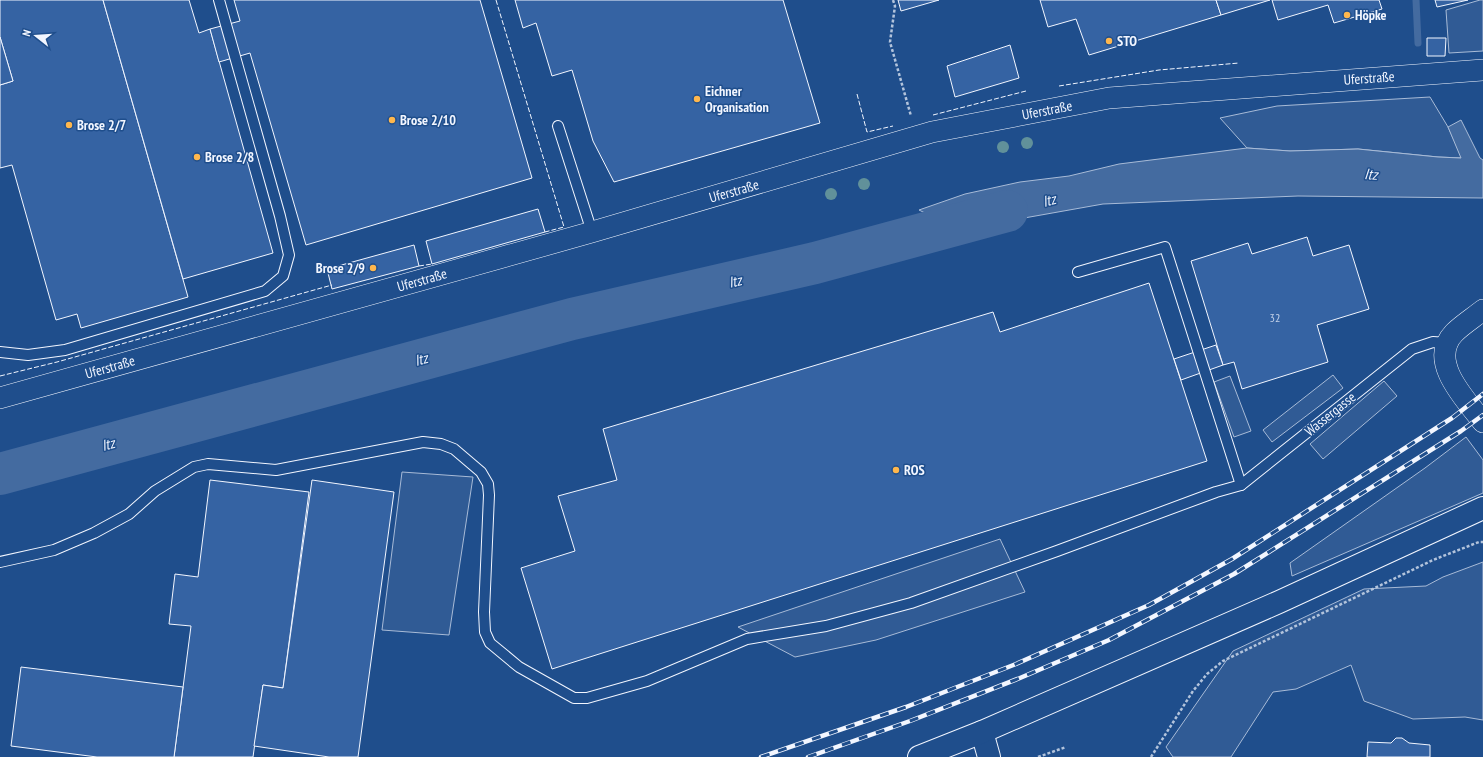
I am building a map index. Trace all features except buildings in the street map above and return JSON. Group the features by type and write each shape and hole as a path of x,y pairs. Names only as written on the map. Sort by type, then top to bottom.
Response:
{"main road":[{"path":"919,757 982,732 1279,602 1483,508"},
{"path":"982,732 988,757"}],"street":[{"name":"Uferstraße","path":"0,398 592,232 932,132 1109,98 1483,70"},
{"path":"1483,310 1453,334 1447,343 1444,362 1452,382 1483,422"}],"lane":[{"path":"0,352 28,355 65,350 265,291 283,276 289,255 280,216 219,0"},
{"path":"558,126 592,232"},
{"path":"1078,272 1165,247 1241,485"},
{"name":"Wassergasse","path":"0,562 54,550 94,533 129,514 155,491 194,467 208,464 276,470 423,442 441,444 454,449 481,472 488,484 489,495 484,612 485,632 490,643 519,667 574,698 587,698 647,681 747,639 826,626 911,603 1216,492 1241,485 1412,349 1433,342 1447,343"}],"path":[{"path":"893,0 895,6 890,42 918,137"},
{"path":"1151,757 1193,691 1207,674 1223,661 1433,560 1479,542 1483,542"},
{"path":"1038,757 1066,747"}],"shaded area":[{"path":"1483,0 1483,51 1449,53 1446,10"},
{"path":"1430,97 1448,127 1462,158 1358,149 1290,151 1247,148 1220,118 1277,106"},
{"path":"1333,375 1343,388 1272,442 1263,430"},
{"path":"1230,376 1251,431 1234,437 1214,382"},
{"path":"1384,381 1397,396 1323,459 1310,444"},
{"path":"1466,437 1483,460 1483,493 1292,576 1290,563 1425,468"},
{"path":"402,472 473,477 449,635 382,630"},
{"path":"1000,539 1025,592 876,640 795,657 738,627"},
{"path":"1483,562 1483,720 1465,717 1413,719 1364,701 1351,665 1296,689 1273,692 1231,757 1173,757 1166,747 1233,651 1364,589 1426,586 1443,577"}],"water":[{"path":"1461,120 1480,158 1483,160 1483,198 1298,196 1103,204 996,223 969,235 919,210 965,194 1020,182 1069,176 1119,164 1247,148 1290,151 1358,149 1461,158 1448,127"}],"waterway":[{"path":"1416,0 1418,43"},
{"name":"Itz","path":"0,474 572,319 815,263 1007,211"}],"railway":[{"path":"761,757 906,707 1016,664 1149,605 1232,559 1452,418 1483,394"},
{"path":"808,757 910,721 1020,678 1109,640 1234,574 1461,431 1483,415"}],"fence":[{"path":"496,0 564,227 545,232"},
{"path":"1059,86 1159,70 1239,63"},
{"path":"933,115 1026,91"},
{"path":"857,94 867,132 893,126"},
{"path":"419,266 432,264"},
{"path":"0,376 57,362 332,285"}],"place":[{"name":"Höpke","path":"1347,15"},
{"name":"STO","path":"1109,41"},
{"name":"Eichner Organisation","path":"697,99"},
{"name":"Brose 2/10","path":"392,120"},
{"name":"Brose 2/7","path":"69,125"},
{"name":"Brose 2/8","path":"197,157"},
{"name":"Brose 2/9","path":"373,268"},
{"name":"ROS","path":"896,470"}]}
